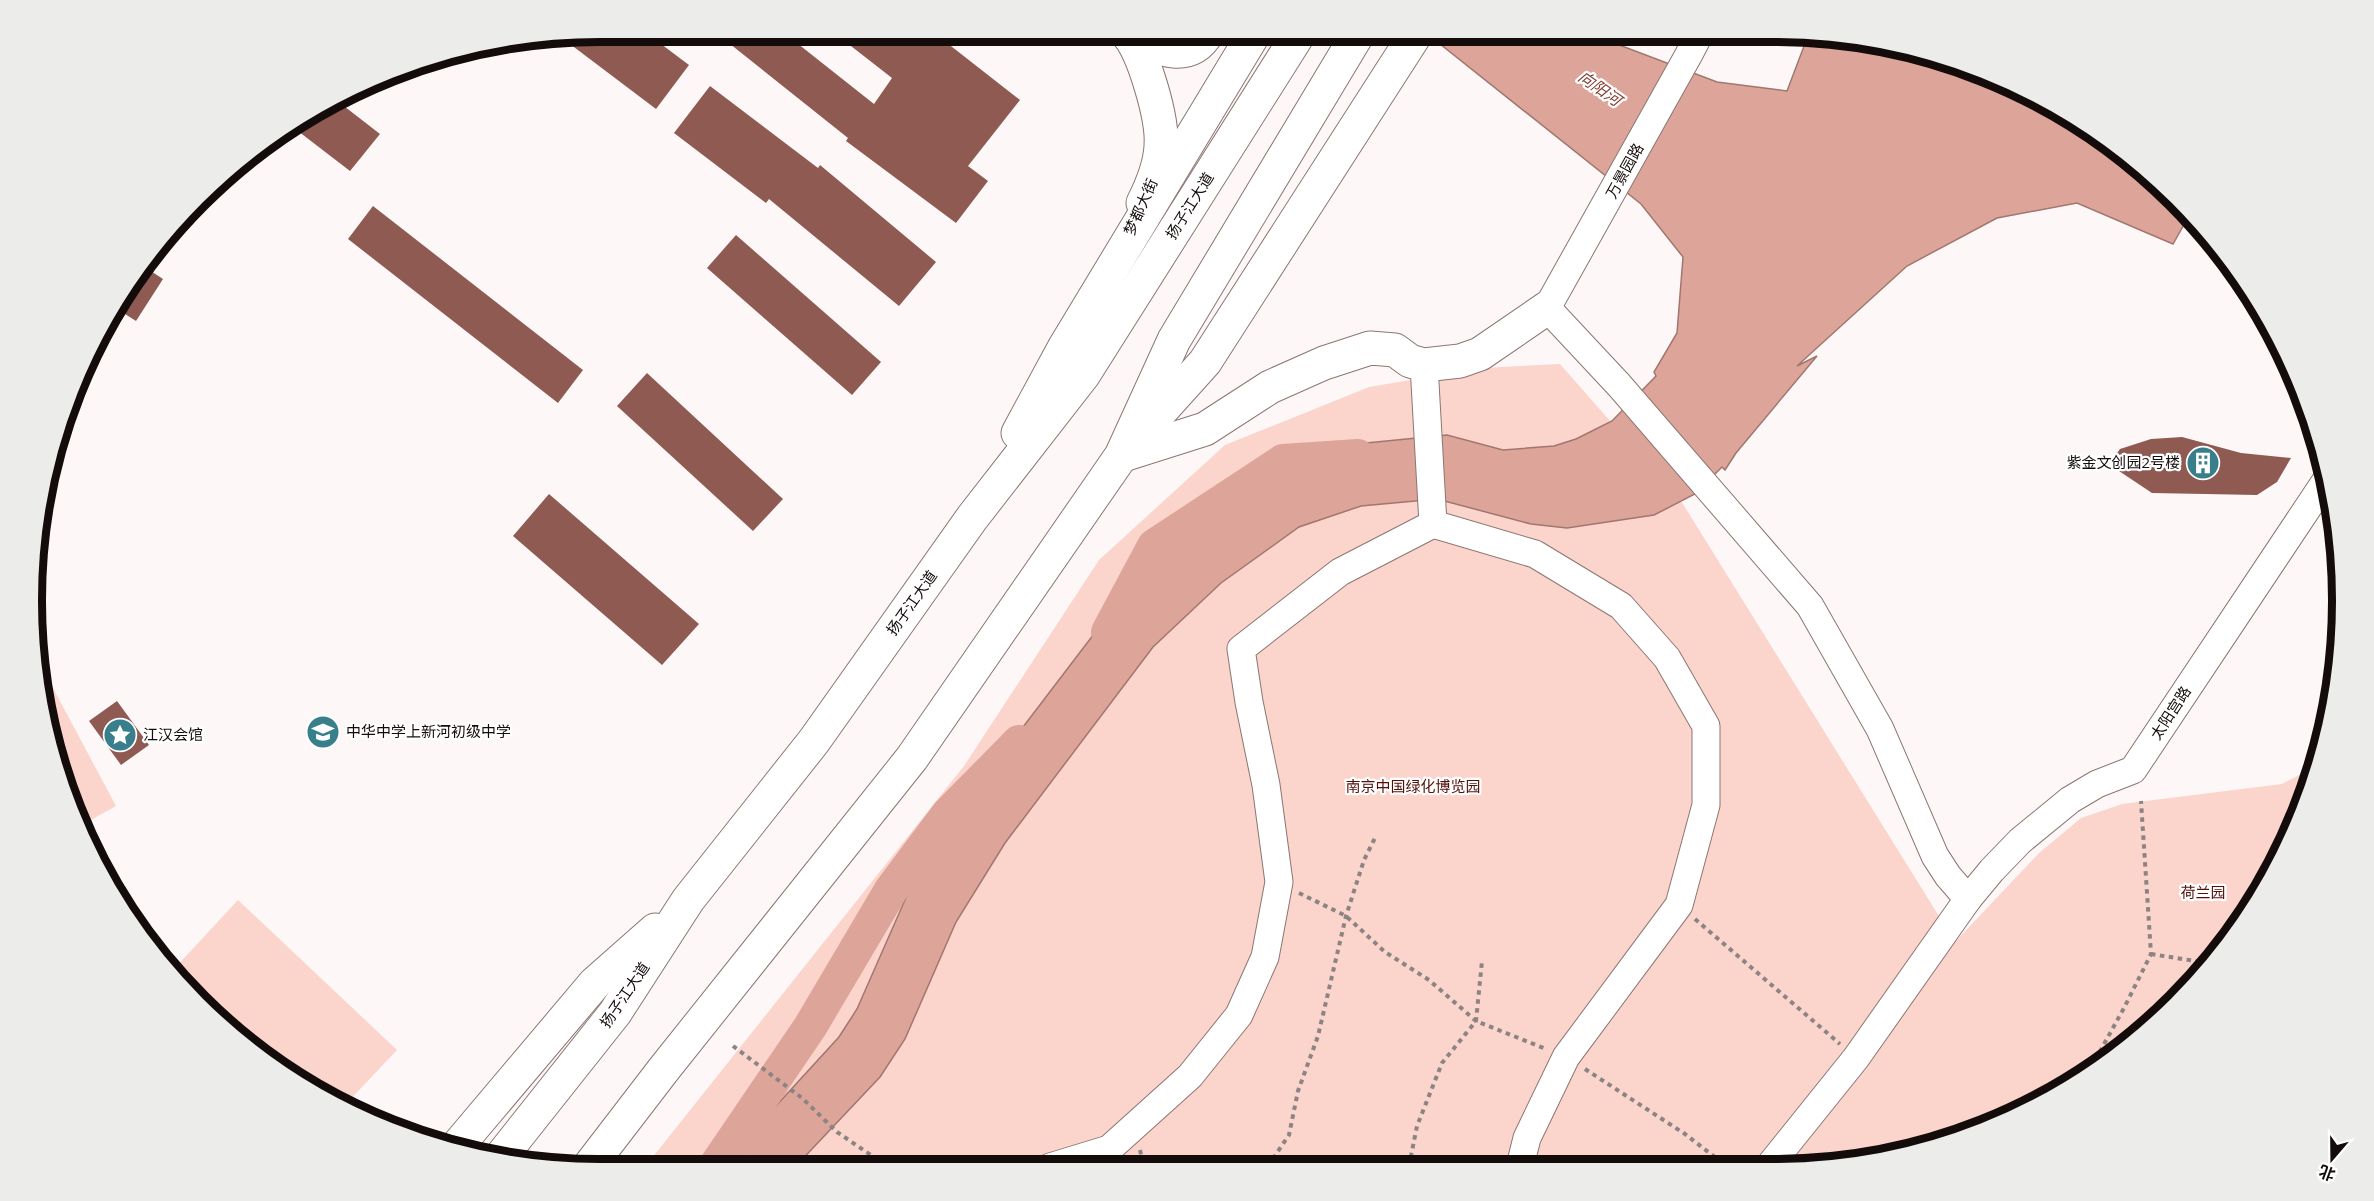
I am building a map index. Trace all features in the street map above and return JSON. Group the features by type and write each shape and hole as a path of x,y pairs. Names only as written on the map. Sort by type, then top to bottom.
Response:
{"main road":[{"name":"梦都大街","path":"1108,278 1155,179 1162,144 1154,89 1131,42"},
{"path":"1144,42 1175,52 1191,49 1202,42"},
{"path":"972,518 1064,348 1249,42"},
{"name":"扬子江大道","path":"506,1150 615,1013 688,900 814,741 972,518 1084,374 1294,42"},
{"path":"1121,456 1174,340 1353,42"},
{"path":"595,1159 912,758 1121,456 1205,362 1410,42"},
{"path":"1121,456 1205,429 1270,387 1324,363 1370,348 1395,350 1410,361 1424,365 1460,361 1480,354 1547,308"},
{"path":"461,1141 595,983 688,900"}],"street":[{"name":"万景园路","path":"1547,308 1694,44"},
{"path":"1547,308 1619,385 1810,606 1880,729 1935,856 1948,876 1968,899"},
{"path":"1424,365 1433,524"},
{"name":"太阳宫路","path":"1775,1159 1856,1058 1968,899 2020,840 2070,800 2097,784 2133,770 2320,489"},
{"path":"1076,1159 1109,1149 1197,1067 1239,1015 1265,957 1279,882 1266,785 1241,650 1340,572 1433,524 1535,554 1621,606 1667,658 1706,726 1706,805 1679,905 1566,1057 1527,1138 1522,1159"}],"path":[{"path":"2095,1057 2103,1046 2151,954 2140,801"},
{"path":"1273,1159 1289,1136 1298,1091 1318,1036 1346,916 1365,860 1376,836"},
{"path":"1279,882 1346,916 1384,952 1429,980 1476,1022 1566,1057 1685,1134 1717,1159"},
{"path":"1679,905 1856,1058"},
{"path":"2151,954 2199,962"},
{"path":"1410,1159 1417,1126 1442,1063 1476,1022 1482,961"},
{"path":"733,1046 802,1098 837,1131 877,1159"}],"green space":[{"name":"南京中国绿化博览园","path":"1560,364 1683,504 1955,942 2039,853 2081,818 2122,804 2282,784 2304,772 2274,848 2238,911 2217,940 2193,969 2142,1020 2084,1065 2053,1084 2021,1101 1953,1129 1918,1140 1846,1154 1774,1159 651,1159 964,766 1099,560 1225,445 1369,387 1482,368"},
{"path":"48,678 116,806 88,821 61,745"},
{"path":"238,900 397,1050 350,1099 290,1065 261,1044 232,1020 178,965"}],"water":[{"name":"向阳河","path":"1438,42 1611,42 1717,82 1787,91 1805,43 1846,47 1918,61 1987,85 2053,117 2113,157 2142,181 2185,223 2173,244 2077,203 1997,218 1907,266 1797,366 1817,356 1736,453 1725,470 1722,467 1695,494 1654,515 1567,528 1531,524 1437,499 1361,506 1299,527 1221,583 1153,647 1005,843 956,922 905,1039 880,1077 803,1159 727,1159 839,1037 857,1009 908,893 962,807 1116,605 1190,534 1286,467 1356,444 1447,435 1503,450 1554,446 1576,439 1612,421 1656,376 1654,372 1677,333 1683,257 1641,204"}],"building":[{"path":"658,42 689,65 656,109 568,43"},
{"path":"728,42 796,42 874,104 892,78 846,42 946,42 1020,100 968,166 988,181 956,223 846,141 848,138"},
{"path":"710,86 818,168 820,165 936,262 899,306 769,199 766,203 674,133"},
{"path":"343,105 380,134 350,171 298,131"},
{"path":"373,206 583,370 558,403 348,239"},
{"path":"736,235 881,362 852,395 707,268"},
{"path":"150,271 163,279 136,321 122,312"},
{"path":"647,373 783,499 753,531 617,406"},
{"name":"紫金文创园2号楼","path":"2182,437 2241,453 2291,458 2277,482 2257,495 2152,493 2119,471 2115,456 2120,449 2151,439"},
{"path":"549,494 699,624 662,665 513,536"},
{"path":"117,701 149,745 121,765 89,721"}],"waterway":[{"path":"1108,632 1154,546 1283,461 1358,456"},
{"path":"720,1159 810,1027 891,890 948,814 1019,742"}],"place":[{"name":"紫金文创园2号楼","path":"2203,463"},
{"name":"中华中学上新河初级中学","path":"323,732"},
{"name":"江汉会馆","path":"120,735"}],"park label":[{"name":"荷兰园","path":"2203,893"}]}
